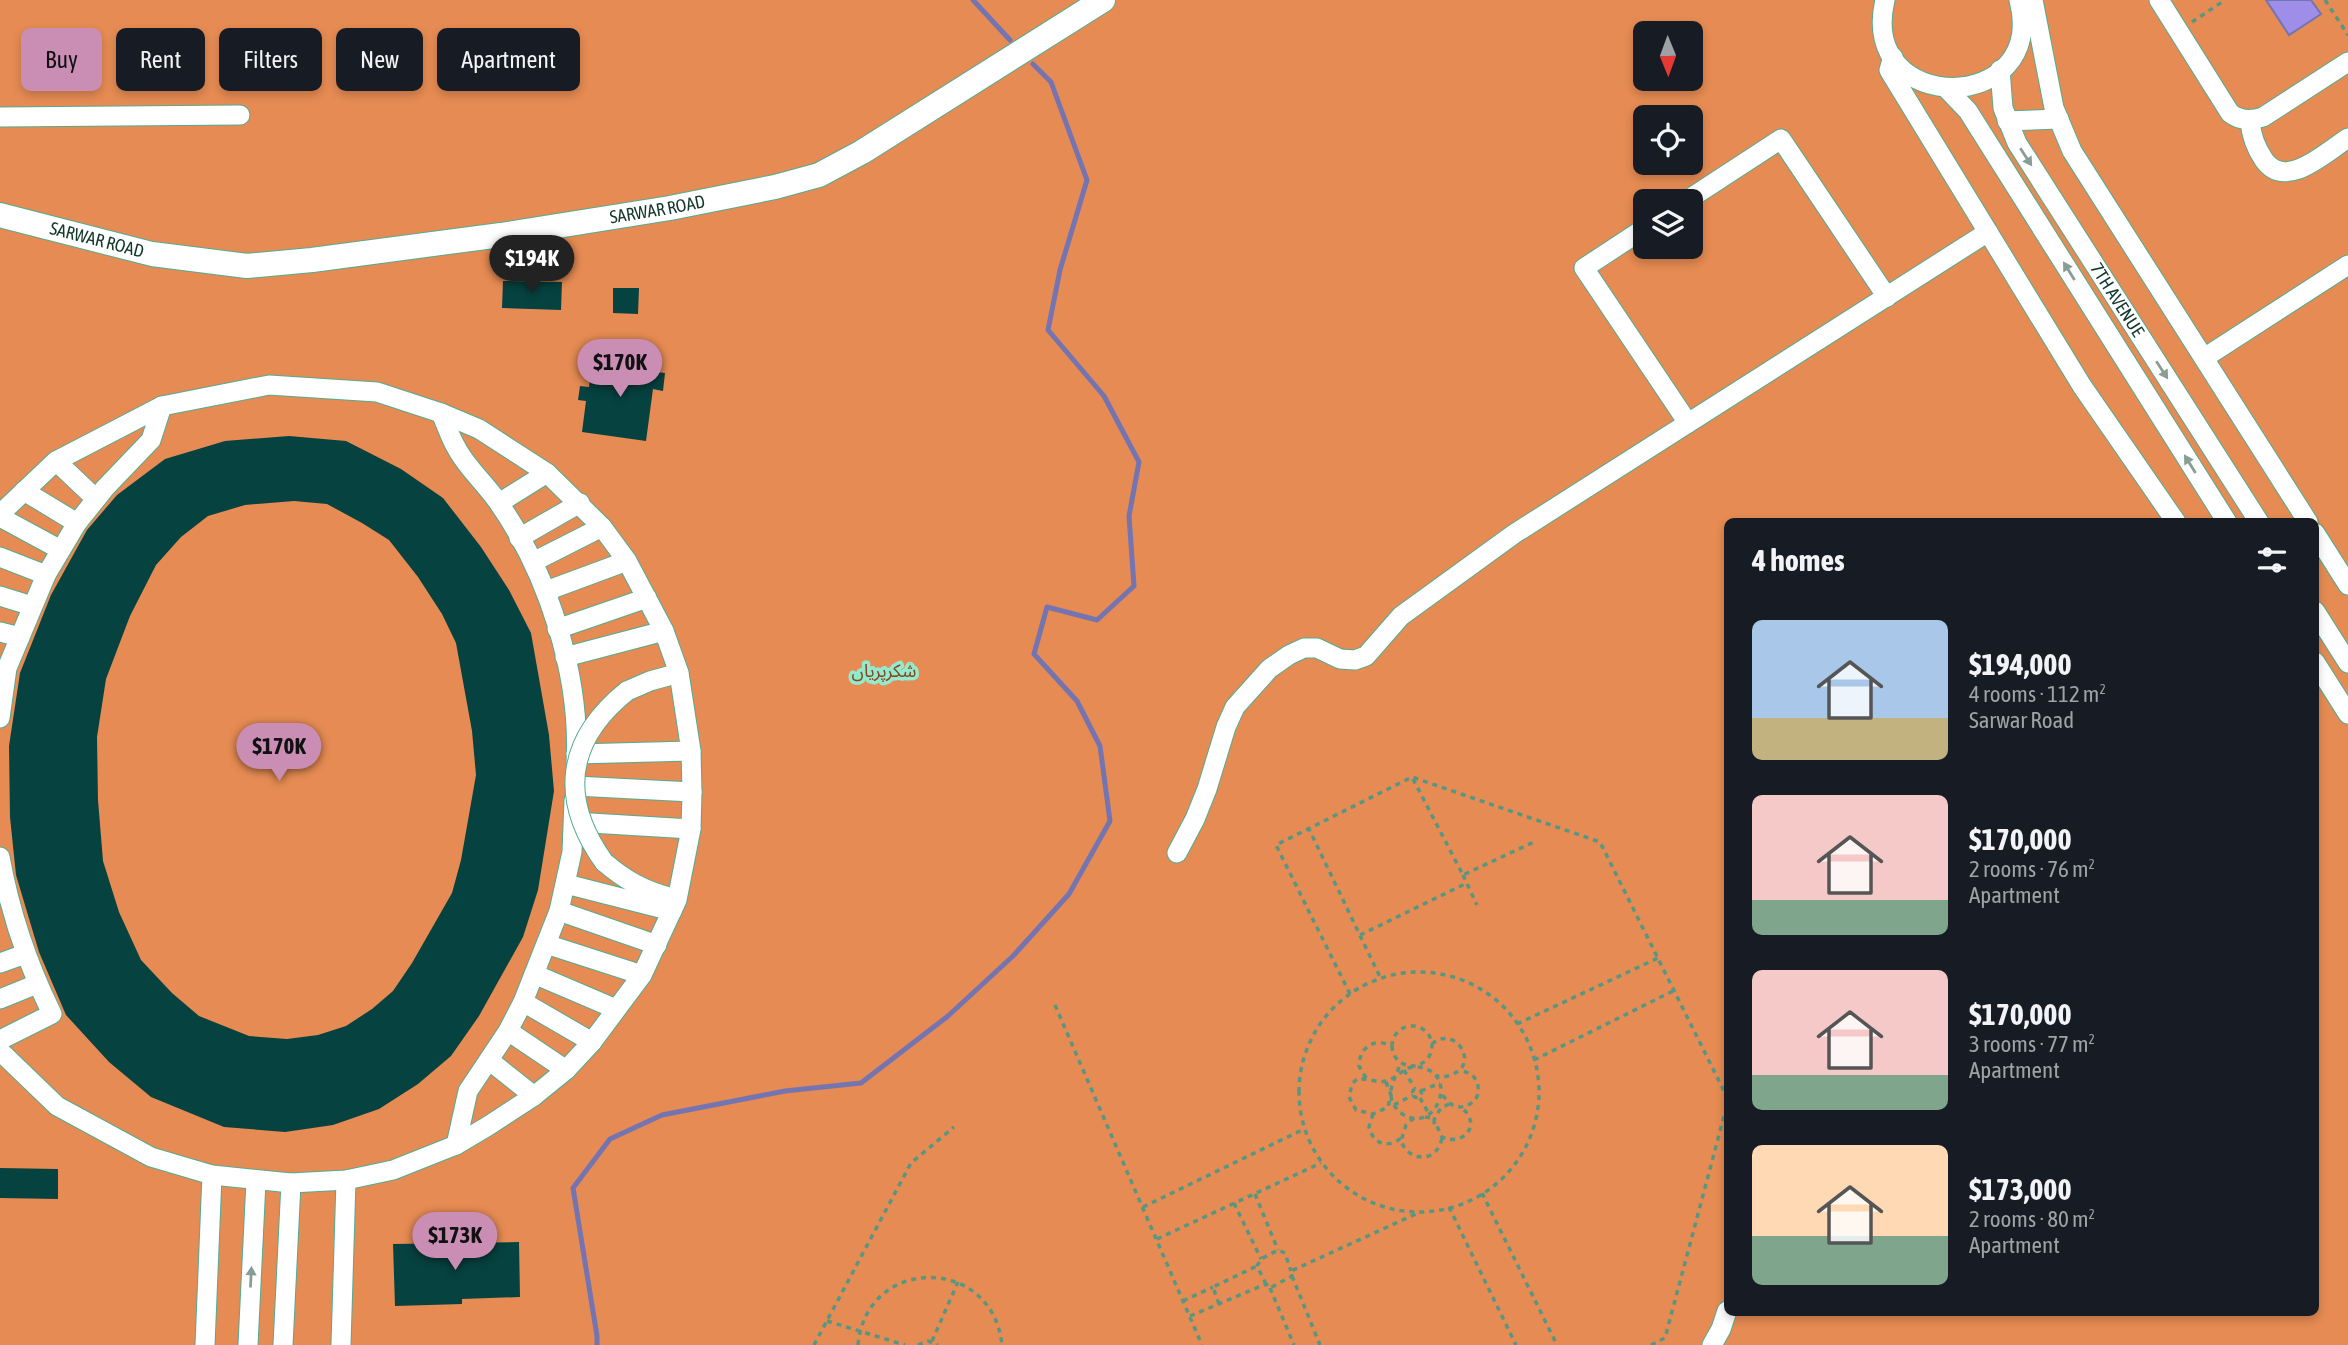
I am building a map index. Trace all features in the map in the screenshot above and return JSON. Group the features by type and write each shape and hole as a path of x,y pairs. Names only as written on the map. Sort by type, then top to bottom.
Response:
{"main road":[{"name":"SARWAR ROAD","path":"0,215 152,254 247,266 488,237 670,208 775,187 819,175 862,152 1103,0"}],"street":[{"path":"1885,0 1883,27 1893,57 1916,79 1947,89 1972,86 1987,80 2011,58 2018,43 2024,1"},
{"path":"2159,0 2230,113 2238,118 2250,120 2263,117 2348,62"},
{"path":"2024,1 2054,108 2072,151 2305,518"},
{"path":"1893,57 1889,69 1988,232 2082,386 2173,518"},
{"name":"7TH AVENUE","path":"2000,70 2001,95 2007,121 2017,143 2256,518"},
{"name":"7TH AVENUE","path":"1947,89 1968,111 2224,518"},
{"path":"0,117 240,115"},
{"path":"2007,121 2059,119"},
{"path":"2250,120 2252,136 2261,156 2268,165 2281,172 2304,167 2348,138"},
{"path":"1703,190 1781,139 1887,298"},
{"path":"1177,853 1195,819 1235,707 1269,669 1304,648 1317,648 1340,659 1354,660 1366,656 1401,616 1514,534 1988,232"},
{"path":"1633,236 1584,268 1688,424"},
{"path":"2204,358 2348,265"},
{"path":"0,1051 57,1106 151,1157 212,1175 291,1183 346,1180 393,1170 456,1145 534,1096 566,1070 592,1042 642,975 657,945 675,905 691,829 691,751 679,673 664,631 647,598 627,561 580,503 547,473 478,429 441,413 377,393 269,384 162,406 56,461 0,515 60,549"},
{"path":"1,706 4,667 46,575 77,523 151,440 162,406"},
{"path":"441,413 456,448 499,503 533,562 546,591 565,657 574,714 576,754 574,822 566,884 559,911 523,1002 490,1061 468,1091 456,1145"},
{"path":"56,461 96,499"},
{"path":"499,503 547,473"},
{"path":"24,491 77,523"},
{"path":"519,538 580,503"},
{"path":"533,562 602,527"},
{"path":"2319,539 2348,585"},
{"path":"0,557 46,575"},
{"path":"546,591 627,561"},
{"path":"0,596 32,606"},
{"path":"557,629 647,598"},
{"path":"2319,617 2348,663"},
{"path":"565,657 664,631"},
{"path":"0,632 20,637"},
{"path":"2319,668 2348,715"},
{"path":"675,905 622,878 604,862 590,842 580,820 575,796 576,771 582,748 593,726 608,707 628,691 650,681 679,673"},
{"path":"576,754 691,751"},
{"path":"575,786 692,792"},
{"path":"574,822 691,829"},
{"path":"0,857 7,924 52,1014 0,1040"},
{"path":"566,884 675,905"},
{"path":"559,911 657,945"},
{"path":"546,944 642,975"},
{"path":"0,963 24,954"},
{"path":"534,974 616,1009"},
{"path":"0,999 37,984"},
{"path":"523,1002 592,1042"},
{"path":"508,1031 566,1070"},
{"path":"490,1061 534,1096"},
{"path":"205,1345 212,1175"},
{"path":"341,1345 346,1180"},
{"path":"248,1345 256,1181"},
{"path":"283,1345 291,1183"},
{"path":"1712,1345 1725,1316"}],"path":[{"path":"2178,31 2225,0"},
{"path":"2325,0 2348,35"},
{"path":"1412,777 1477,905"},
{"path":"1350,994 1276,845 1412,777 1600,842 1724,1091"},
{"path":"1308,827 1381,979"},
{"path":"1463,875 1536,841"},
{"path":"1360,935 1467,883"},
{"path":"1517,1024 1657,958"},
{"path":"1190,1317 1268,1286 1420,1212 1458,1206 1492,1188 1518,1160 1534,1126 1540,1088 1532,1051 1512,1015 1480,988 1441,973 1400,972 1360,986 1328,1012 1306,1047 1298,1088 1304,1129 1321,1163 1348,1189 1371,1201 1382,1206 1420,1212"},
{"path":"1534,1060 1674,991"},
{"path":"1055,1005 1202,1345"},
{"path":"1391,1046 1396,1034 1407,1027 1421,1028 1432,1044"},
{"path":"1426,1062 1432,1044 1443,1038 1457,1041 1465,1059 1460,1071"},
{"path":"1366,1078 1359,1066 1359,1059 1365,1047 1378,1042 1391,1046 1400,1063 1391,1087 1388,1107"},
{"path":"1426,1062 1404,1070 1386,1082 1357,1079 1352,1084 1349,1097 1356,1110 1373,1114 1388,1107 1418,1118 1429,1114 1438,1105 1445,1077"},
{"path":"1426,1062 1440,1083 1442,1093 1449,1104 1462,1108 1468,1112 1470,1118 1471,1124 1466,1135 1455,1140 1442,1138"},
{"path":"1400,1063 1424,1068 1445,1077 1460,1071 1472,1074 1479,1085 1479,1091 1474,1102 1462,1108"},
{"path":"1404,1070 1415,1089 1421,1091 1440,1083"},
{"path":"1386,1082 1394,1105 1402,1113 1406,1125"},
{"path":"1394,1105 1413,1095 1415,1089"},
{"path":"1419,1097 1421,1091"},
{"path":"1413,1095 1419,1097 1429,1114"},
{"path":"1435,1124 1437,1112 1449,1104"},
{"path":"1373,1114 1369,1127 1374,1139 1385,1144 1398,1141 1402,1137"},
{"path":"1651,1345 1665,1339 1724,1116"},
{"path":"1418,1118 1431,1118 1442,1138 1441,1144 1427,1157 1413,1156 1401,1141 1406,1125 1412,1119 1418,1118"},
{"path":"814,1345 911,1163 954,1127"},
{"path":"1143,1207 1304,1129"},
{"path":"1157,1239 1321,1163"},
{"path":"1482,1193 1557,1345"},
{"path":"1254,1194 1278,1250 1285,1253 1320,1345"},
{"path":"1234,1203 1261,1259"},
{"path":"1449,1207 1516,1345"},
{"path":"1183,1301 1257,1266 1261,1259 1278,1250"},
{"path":"1257,1266 1294,1345"},
{"path":"858,1345 859,1331 869,1308 886,1290 909,1279 934,1276 958,1282 977,1293 992,1310 1001,1331 1002,1345"},
{"path":"933,1342 958,1282"},
{"path":"1213,1287 1219,1304"},
{"path":"827,1321 905,1345"},
{"path":"918,1345 925,1341 938,1345"}],"green space":[{"name":"شکرپریاں","path":"0,0 2348,0 2348,1345 0,1345"}],"shaded area":[{"path":"2266,0 2311,0 2321,14 2289,35"}],"building":[{"path":"503,281 562,282 561,310 502,308"},
{"path":"613,288 639,288 638,314 613,313"},
{"path":"592,359 657,367 656,372 665,373 663,391 653,389 646,441 582,432 586,401 578,400 580,386 589,387"},
{"path":"289,436 346,441 401,469 443,498 481,547 509,590 531,633 549,735 554,791 538,890 523,937 479,1016 451,1056 418,1084 379,1109 333,1125 285,1132 224,1127 151,1097 109,1062 66,1015 39,952 16,875 10,817 9,746 20,673 51,595 87,530 117,495 165,459 225,441","holes":["294,501 327,504 389,540 442,614 456,643 472,731 476,775 461,860 452,893 393,991 346,1026 318,1035 287,1039 249,1036 199,1016 172,993 141,960 119,912 103,861 97,737 106,679 130,616 156,565 181,537 208,516 245,505"]},
{"path":"0,1168 58,1169 58,1199 0,1198"},
{"path":"519,1242 520,1297 462,1299 462,1304 395,1306 393,1244"}],"waterway":[{"path":"973,0 1010,40"},
{"path":"597,1345 573,1188 610,1139 662,1115 785,1091 861,1083 948,1016 1013,956 1069,894 1110,821 1100,746 1077,701 1034,654 1047,607 1097,620 1134,586 1129,516 1139,462 1104,396 1048,330 1060,270 1087,180 1051,82 1033,64"}]}
